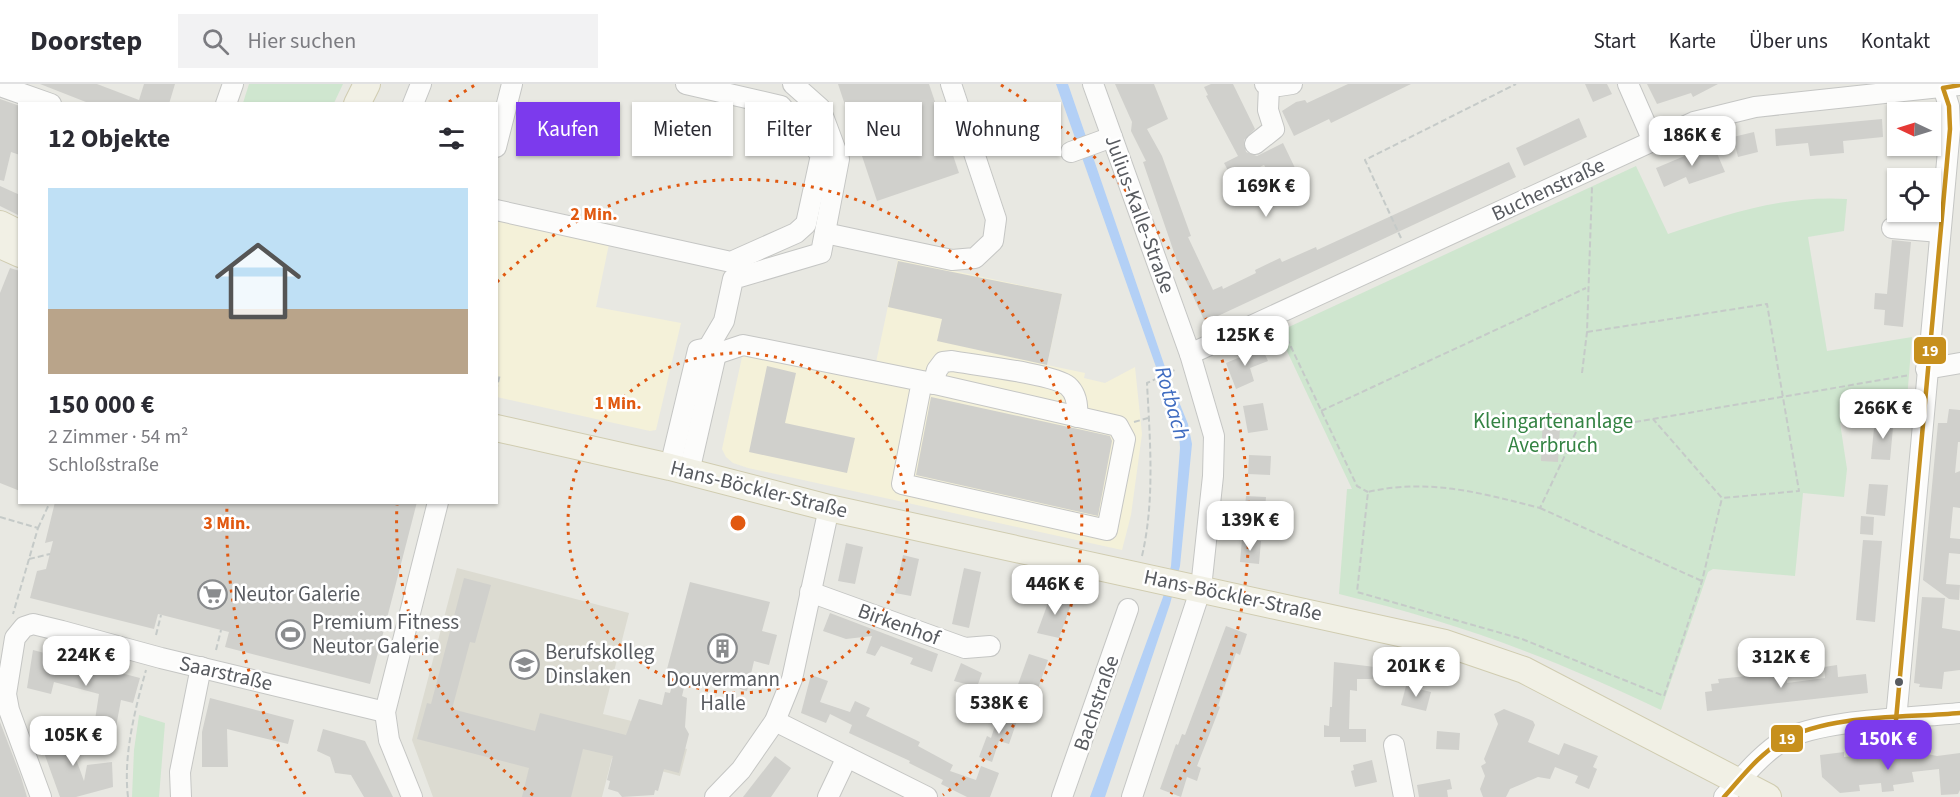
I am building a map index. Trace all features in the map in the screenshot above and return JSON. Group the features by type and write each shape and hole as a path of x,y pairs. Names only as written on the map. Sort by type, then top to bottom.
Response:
{"main road":[{"path":"358,102 367,84"},
{"path":"0,225 18,233"},
{"path":"0,245 18,253"},
{"name":"Hans-Böckler-Straße","path":"498,428 680,470 829,508 1149,569 1192,587 1445,643 1524,670 1732,789 1768,797"}],"street":[{"path":"227,102 233,84"},
{"path":"414,102 420,84"},
{"path":"498,139 512,84"},
{"path":"686,84 781,106 821,155 806,224 796,234 732,270"},
{"path":"498,211 732,270 821,253 839,159 820,108 793,84"},
{"path":"825,233 952,260 975,258 993,241 996,219 951,84"},
{"name":"Julius-Kalle-Straße","path":"1093,84 1104,140 1190,354 1214,436 1214,476 1192,587 1132,797"},
{"path":"1255,144 1274,129 1268,110 1267,85 1292,84"},
{"path":"1628,84 1653,141"},
{"path":"0,86 45,102"},
{"path":"1896,720 1926,371 1950,129 1948,86"},
{"name":"Buchenstraße","path":"1190,354 1694,122 1725,112 1948,86"},
{"path":"1071,152 1104,140"},
{"path":"1892,228 1940,232"},
{"path":"680,470 707,351 724,321 732,270"},
{"path":"707,351 743,345 927,383 1077,417 1118,426 1125,439 1107,530 902,484 927,383 943,362 952,361 1049,379 1068,387 1075,396 1077,417"},
{"path":"1926,371 1960,363"},
{"path":"412,797 389,740 385,712 437,504"},
{"path":"715,797 741,770 775,721 792,679 829,508"},
{"name":"Birkenhof","path":"810,592 966,648 990,646"},
{"name":"Bachstraße","path":"1062,797 1128,609"},
{"name":"Saarstraße","path":"41,797 9,710 6,694 6,681 15,638 24,627 33,624 385,712"},
{"path":"181,797 180,772 201,667"},
{"path":"1732,789 1783,741 1808,729 1960,714"},
{"path":"775,721 927,797"},
{"path":"1394,745 1404,797"},
{"path":"828,797 847,757"}],"path":[{"path":"1408,254 1365,160 1516,84"},
{"path":"1582,373 1587,332 1586,288 1593,169"},
{"path":"1321,411 1586,288"},
{"path":"1587,332 1767,304 1799,491 1722,498"},
{"path":"1283,330 1357,486 1368,492 1389,487 1428,484 1540,508 1702,581"},
{"path":"1149,569 1151,456 1147,383 1172,371"},
{"path":"1635,422 1926,371"},
{"path":"498,382 500,374"},
{"path":"1653,419 1722,498"},
{"path":"1540,508 1576,432"},
{"path":"1368,492 1357,591 1522,639 1664,696 1702,581 1722,498"},
{"path":"10,624 38,528 49,504"},
{"path":"0,517 38,528"},
{"path":"29,559 50,554"},
{"path":"156,635 161,615"},
{"path":"216,650 221,630"},
{"path":"129,797 126,782 135,709 150,655"}],"shaded area":[{"path":"498,220 609,244 596,307 681,323 656,430 650,431 498,397"},
{"path":"898,259 1062,294 1047,365 1085,373 1084,378 1105,383 1135,367 1142,434 1131,515 1122,550 748,468 733,463 726,457 722,449 744,348 875,367"},
{"name":"Berufskolleg Dinslaken","path":"457,568 629,613 603,714 656,727 653,740 687,749 680,776 612,758 602,797 433,797 412,740"}],"green space":[{"path":"249,84 343,84 334,102 243,102"},
{"name":"Kleingartenanlage Averbruch","path":"1636,166 1668,234 1734,213 1778,203 1847,199 1844,231 1808,237 1827,351 1912,337 1906,412 1840,423 1847,469 1844,497 1803,493 1795,576 1713,569 1708,572 1661,710 1582,674 1503,643 1464,629 1339,594 1347,489 1352,489 1278,332"},
{"path":"139,715 165,723 159,797 132,797 134,750"}],"water":[{"name":"Rotbach","path":"1056,84 1068,84 1166,370 1188,424 1192,444 1180,566 1170,604 1105,797 1090,797 1163,597 1171,566 1180,448 1179,432"}],"building":[{"path":"40,84 97,84 139,100 144,84 175,84 170,102 86,102"},
{"path":"838,84 929,84 935,102 934,156 953,156 959,173 877,201 862,156 922,156 922,102 845,102 845,105"},
{"path":"1115,84 1154,84 1168,119 1147,129 1162,156 1191,236 1188,237 1213,290 1222,286 1223,289 1280,258 1282,262 1316,247 1317,250 1509,162 1516,177 1205,322 1178,264 1143,162 1146,161 1131,131 1132,122"},
{"path":"1211,84 1233,84 1255,129 1244,140 1246,152 1257,156 1283,143 1295,168 1272,179 1264,165 1233,180 1224,163 1238,156 1206,96 1208,95 1204,87"},
{"path":"1348,84 1411,84 1331,123 1329,119 1294,136 1282,111 1296,102 1305,100 1307,103"},
{"path":"1585,84 1607,84 1612,94 1593,102"},
{"path":"1647,84 1718,84 1693,97 1691,93 1657,104"},
{"path":"0,99 18,105 18,154 11,152 4,181 0,180"},
{"path":"1579,118 1587,137 1524,166 1516,148"},
{"path":"1882,119 1883,137 1843,141 1844,153 1810,156 1808,143 1776,146 1775,129"},
{"path":"1754,132 1758,152 1738,157 1733,137"},
{"path":"1713,144 1725,172 1689,184 1686,177 1664,187 1656,168"},
{"path":"0,186 18,194 18,215 0,206"},
{"path":"1892,240 1911,242 1903,327 1884,325 1885,310 1874,309 1875,293 1887,294"},
{"path":"898,261 1062,294 1047,365 937,341 942,319 888,307"},
{"path":"10,268 18,270 18,490 0,483 0,293"},
{"path":"1262,348 1268,361 1250,368 1254,381 1236,389 1226,363"},
{"path":"767,366 796,373 785,423 855,438 847,473 749,452"},
{"path":"931,397 1110,436 1112,441 1098,516 916,475"},
{"path":"1263,403 1268,430 1248,433 1243,406"},
{"path":"1949,409 1960,410 1960,442 1958,442 1955,473 1960,471 1960,508 1953,507 1950,538 1960,539 1960,554 1949,553 1946,584 1960,585 1959,600 1949,599 1923,580 1938,423 1947,423"},
{"path":"1543,413 1561,413 1558,462 1541,461"},
{"path":"1883,416 1894,417 1890,460 1871,459 1874,428 1881,429"},
{"path":"1249,455 1271,456 1270,475 1248,474"},
{"path":"1869,484 1888,485 1885,516 1866,514"},
{"path":"1246,496 1266,497 1264,519 1244,518"},
{"name":"Neutor Galerie","path":"55,504 416,504 370,684 225,647 229,632 158,614 154,629 30,598 37,571 46,569 53,541 45,543"},
{"path":"1861,516 1874,517 1873,535 1860,534"},
{"path":"1242,539 1261,541 1259,564 1240,562"},
{"path":"1863,540 1882,541 1875,622 1856,620"},
{"path":"846,543 863,547 855,584 838,581"},
{"path":"903,555 919,559 911,596 895,593"},
{"path":"964,568 981,572 969,628 952,624"},
{"path":"464,578 491,585 475,643 470,642 452,709 535,731 540,713 626,735 639,699 662,705 665,692 670,693 676,671 667,669 690,582 770,602 762,631 777,635 769,665 754,661 747,691 687,675 682,696 687,698 685,727 689,734 679,773 664,769 658,791 655,790 654,795 622,797 618,792 608,789 610,781 607,780 613,756 583,749 571,797 522,797 529,768 417,739 427,703 431,704"},
{"path":"1052,592 1073,599 1059,638 1037,633"},
{"path":"1922,597 1945,598 1942,628 1960,631 1960,670 1944,672 1942,689 1919,687 1920,684 1914,683"},
{"path":"830,613 938,654 932,672 910,664 913,658 881,646 875,656 866,653 872,636 846,639 823,631"},
{"path":"1226,626 1247,634 1240,655 1236,653 1218,706 1220,707 1197,766 1201,768 1197,781 1187,777 1181,797 1160,789 1176,744 1178,745 1182,734 1185,735"},
{"path":"33,650 140,678 133,703 121,700 113,743 92,739 99,694 54,682 51,694 27,688"},
{"path":"1029,654 1048,660 1035,697 1016,690"},
{"path":"1334,662 1375,667 1375,679 1357,679 1357,691 1350,690 1349,729 1366,729 1366,742 1340,742 1340,737 1324,737 1324,725 1329,726 1330,707 1332,707"},
{"path":"961,663 982,673 977,687 954,681"},
{"path":"1837,665 1838,677 1866,674 1868,693 1707,711 1705,692 1712,691 1711,684 1719,683 1718,679 1786,672 1787,683 1825,678 1824,667"},
{"path":"811,675 828,681 820,702 850,712 855,701 870,708 866,716 920,742 918,746 953,765 950,771 976,780 981,766 999,773 990,797 967,797 941,784 943,780 909,763 910,761 849,733 852,725 830,714 826,723 801,713"},
{"path":"1406,686 1431,692 1426,711 1401,705"},
{"path":"210,698 294,720 288,744 227,729 228,767 202,767 202,732"},
{"path":"1504,709 1533,721 1535,725 1528,742 1559,755 1564,743 1598,756 1593,767 1597,769 1589,789 1575,783 1578,776 1555,767 1550,779 1538,777 1510,789 1506,797 1483,797 1480,789 1485,776 1481,766 1486,763 1484,759 1498,724 1494,714"},
{"path":"1000,711 1018,718 1009,744 999,741 992,762 979,757 987,736 991,738"},
{"path":"0,722 21,777 27,797 0,797"},
{"path":"64,726 84,781 87,765 112,762 113,787 76,797 60,797 38,736"},
{"path":"323,729 365,741 393,797 364,797 351,775 335,773 330,757 317,751"},
{"path":"1437,731 1460,733 1459,750 1436,749"},
{"path":"1844,752 1844,757 1880,754 1881,760 1927,754 1937,756 1960,753 1960,790 1958,794 1941,795 1939,769 1912,772 1914,782 1893,785 1894,791 1882,792 1881,783 1859,785 1860,791 1840,793 1822,777 1820,755"},
{"path":"775,756 791,768 771,797 743,797"},
{"path":"1372,760 1377,782 1355,787 1351,771 1354,770 1353,765"},
{"path":"1450,779 1452,789 1447,790 1448,797 1419,797 1417,785"}],"transit line":[{"name":"19","path":"1896,720 1950,129 1949,106 1943,88 1960,85"},
{"name":"19","path":"1724,797 1775,745 1803,732 1846,721 1960,713"}],"place":[{"name":"Neutor Galerie","path":"212,594"},
{"name":"Premium Fitness Neutor Galerie","path":"291,634"},
{"name":"Douvermann Halle","path":"723,648"},
{"name":"Berufskolleg Dinslaken","path":"524,664"}]}
